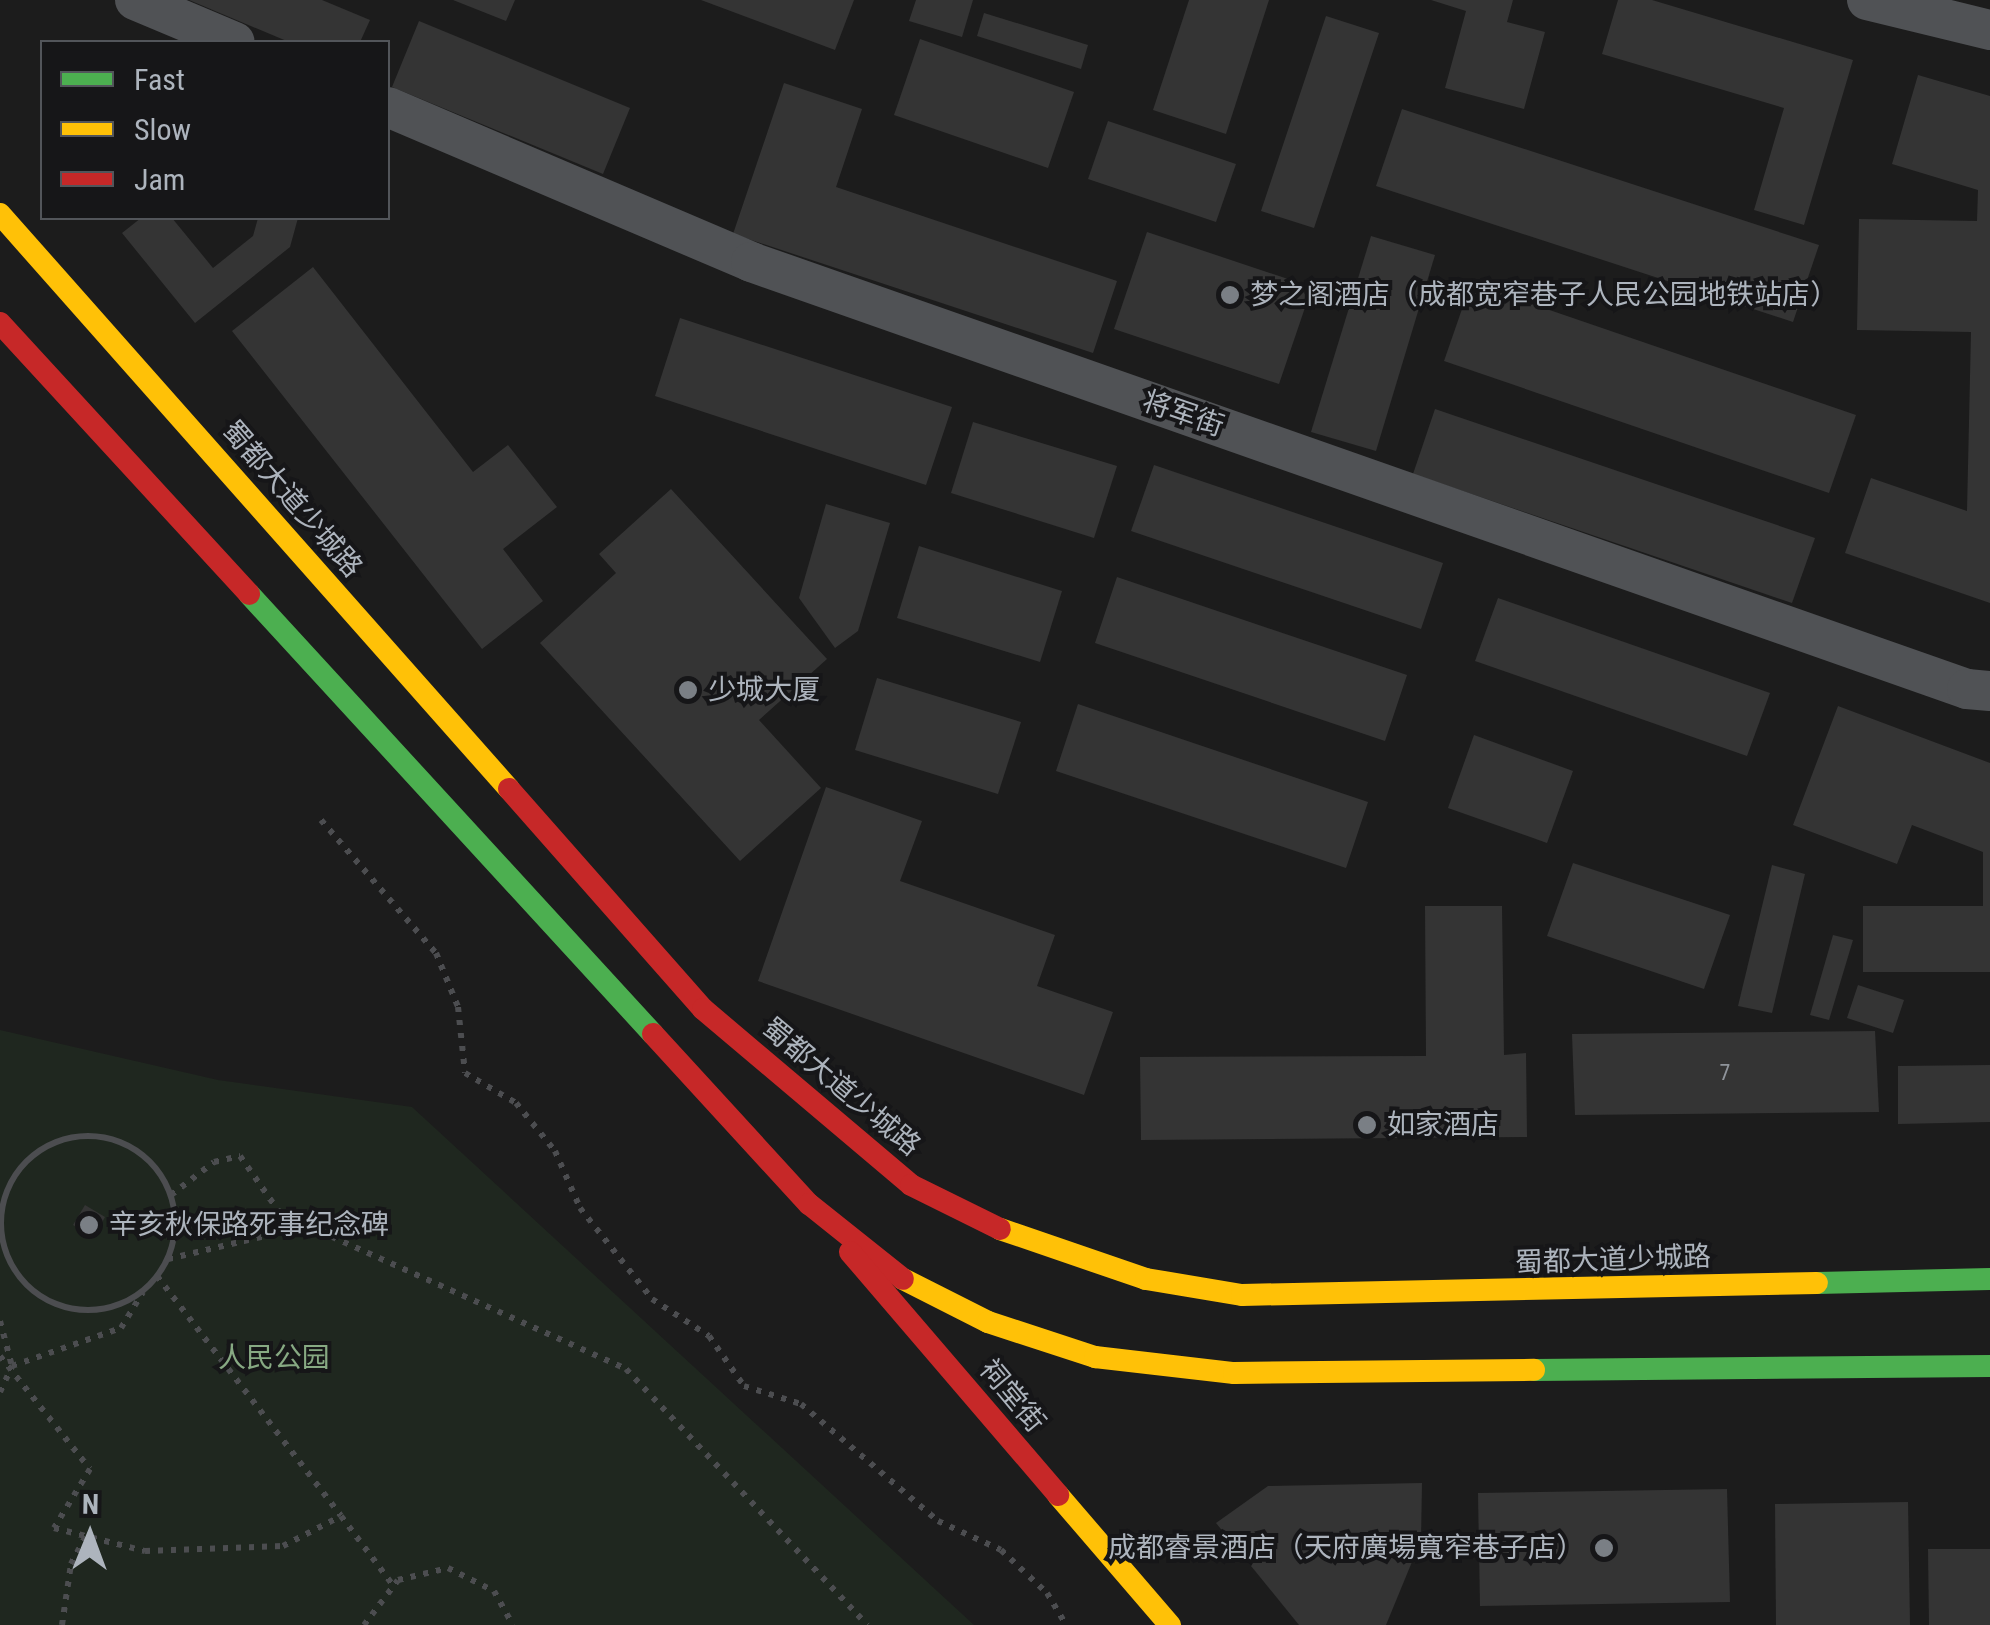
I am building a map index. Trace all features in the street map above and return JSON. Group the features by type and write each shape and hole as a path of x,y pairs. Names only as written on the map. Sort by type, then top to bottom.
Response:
{"main road":[{"name":"蜀都大道少城路","path":"0,214 702,1010 911,1185 976,1221 1146,1279 1242,1295 1990,1279"},
{"path":"0,323 809,1204 898,1276 988,1322 1095,1357 1234,1373 1990,1366"},
{"name":"祠堂街","path":"809,1204 1170,1625"}],"street":[{"path":"136,0 230,40"},
{"path":"1867,0 1990,30"},
{"name":"将军街","path":"390,109 751,262 1966,689 1990,691"}],"path":[{"path":"321,820 436,953 458,1007 465,1073 516,1103 555,1151 580,1208 652,1299 709,1336 744,1386 801,1404 938,1521 1001,1550 1046,1593 1066,1625"},
{"path":"0,1224 18,1276 64,1307 120,1305 144,1290 168,1259 171,1195 136,1151 82,1136 29,1158 12,1181 0,1224 0,1234"},
{"path":"171,1195 214,1162 240,1156 282,1216 626,1369 867,1625"},
{"path":"168,1259 308,1226"},
{"path":"158,1276 392,1584"},
{"path":"12,1366 121,1328 144,1290"},
{"path":"0,1321 12,1366 0,1392"},
{"path":"0,1356 12,1366 90,1469 54,1528 145,1551 284,1546 341,1516"},
{"path":"62,1625 71,1564 86,1536"},
{"path":"364,1625 392,1584 422,1570 473,1576 494,1590 513,1625"}],"green space":[{"name":"人民公园","path":"0,1030 218,1080 412,1107 974,1625 0,1625"}],"building":[{"path":"189,0 322,0 370,20 361,40 284,40"},
{"path":"453,0 515,0 506,21"},
{"path":"701,0 854,0 835,50"},
{"path":"916,0 973,0 962,37 909,21"},
{"path":"1189,0 1269,0 1226,134 1153,110"},
{"path":"1431,0 1513,0 1507,22 1545,32 1524,109 1445,88 1466,11"},
{"path":"1618,0 1652,0 1853,60 1804,225 1754,210 1784,108 1602,54"},
{"path":"984,13 1088,45 1081,69 977,36"},
{"path":"1326,16 1379,33 1314,228 1261,211"},
{"path":"419,21 630,108 603,174 392,87"},
{"path":"920,39 1074,92 1048,168 894,115"},
{"path":"1918,75 1990,96 1990,603 1845,553 1871,478 1967,511 1971,332 1857,330 1859,219 1977,221 1978,190 1892,164"},
{"path":"784,83 862,109 836,187 1117,281 1093,353 733,234"},
{"path":"1402,109 1819,245 1793,322 1376,186"},
{"path":"1108,121 1236,164 1216,222 1088,179"},
{"path":"138,220 174,220 213,268 253,236 257,220 297,220 290,247 195,323 122,233"},
{"path":"1147,232 1312,287 1279,384 1114,329"},
{"path":"1371,236 1435,255 1376,451 1311,432"},
{"path":"313,267 473,472 508,445 557,507 503,549 543,601 482,649 232,331"},
{"path":"1471,283 1856,415 1829,493 1444,361"},
{"path":"680,318 952,407 926,485 655,396"},
{"path":"1435,409 1815,538 1792,603 1413,474"},
{"path":"973,422 1117,466 1094,538 951,493"},
{"path":"1154,465 1443,563 1421,629 1131,531"},
{"name":"少城大厦","path":"671,489 827,659 759,720 821,788 740,861 540,643 616,573 599,554"},
{"path":"826,504 890,523 858,631 835,648 799,598"},
{"path":"919,546 1062,591 1040,662 897,618"},
{"path":"1117,577 1407,675 1385,741 1095,643"},
{"path":"1498,598 1770,693 1747,756 1475,661"},
{"path":"877,678 1021,722 998,794 855,750"},
{"path":"1078,704 1368,802 1346,868 1056,771"},
{"path":"1838,706 1990,763 1990,972 1863,972 1863,906 1983,906 1983,852 1912,825 1897,864 1793,825"},
{"path":"1474,735 1573,771 1547,843 1448,808"},
{"path":"826,787 922,821 900,881 1055,935 1037,986 1113,1012 1084,1095 758,981"},
{"path":"1573,863 1730,915 1704,989 1547,936"},
{"path":"1772,865 1805,874 1772,1013 1738,1006"},
{"path":"1425,906 1502,906 1504,1055 1526,1053 1527,1137 1141,1140 1140,1057 1426,1056"},
{"path":"1833,935 1853,940 1829,1020 1810,1015"},
{"path":"1858,985 1904,1000 1893,1033 1847,1018"},
{"path":"1875,1031 1879,1112 1575,1115 1572,1034"},
{"path":"1990,1065 1990,1122 1898,1124 1898,1066"},
{"path":"85,1205 105,1217 94,1237 73,1225"},
{"path":"1422,1483 1421,1540 1386,1625 1299,1625 1216,1523 1268,1486"},
{"name":"成都睿景酒店（天府廣場寬窄巷子店）","path":"1727,1489 1730,1602 1480,1606 1478,1493"},
{"path":"1908,1502 1910,1625 1776,1625 1775,1504"},
{"path":"1928,1549 1990,1549 1990,1625 1929,1625"}],"traffic: fast":[{"path":"249,594 653,1034"},
{"path":"1817,1283 1990,1279"},
{"path":"1534,1370 1990,1366"}],"traffic: slow":[{"path":"0,214 509,789"},
{"path":"1000,1229 1146,1279 1242,1295 1817,1283"},
{"path":"903,1279 988,1322 1095,1357 1234,1373 1534,1370"},
{"path":"1058,1495 1170,1625"}],"traffic: jam":[{"path":"0,323 249,594"},
{"path":"509,789 703,1009 911,1185 1000,1229"},
{"path":"653,1034 809,1204 903,1279"},
{"path":"850,1252 1058,1495"}],"place":[{"name":"梦之阁酒店（成都宽窄巷子人民公园地铁站店）","path":"1230,295"},
{"name":"少城大厦","path":"688,690"},
{"name":"如家酒店","path":"1367,1125"},
{"name":"辛亥秋保路死事纪念碑","path":"89,1225"},
{"name":"成都睿景酒店（天府廣場寬窄巷子店）","path":"1604,1548"}]}
